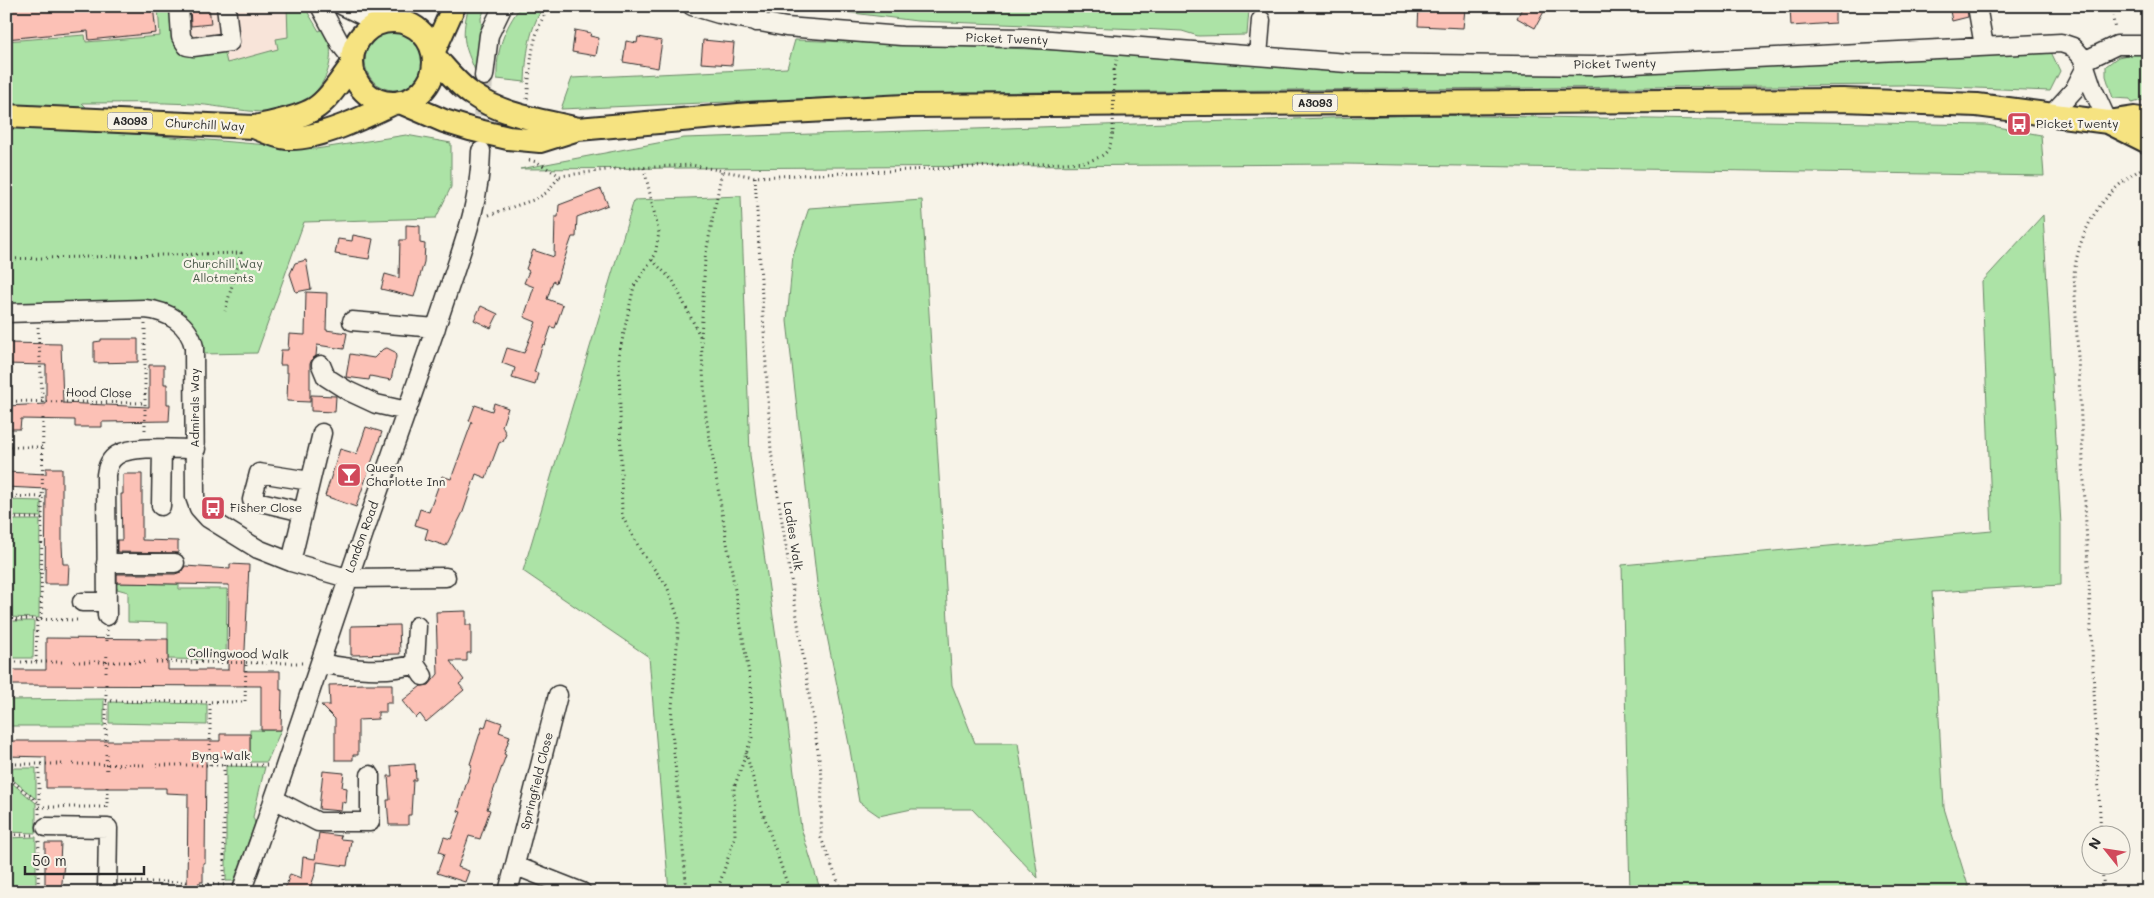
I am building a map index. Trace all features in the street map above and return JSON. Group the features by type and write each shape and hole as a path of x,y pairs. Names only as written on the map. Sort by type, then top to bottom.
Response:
{"main road":[{"path":"385,22 407,23 416,28 427,38 433,54 434,69 426,86 412,98 397,102 382,101 366,92 358,82 352,62 355,48 360,38 368,29 414,6"},
{"path":"433,54 454,6"},
{"name":"A3093","path":"433,54 463,87 495,108 525,118 578,129"},
{"name":"Churchill Way","path":"254,128 296,116 315,108 328,95 352,62"},
{"name":"A3093","path":"397,102 456,125 521,140 540,141 578,129 796,111 985,104 1843,100 1976,105 2108,122 2134,118 2148,120"},
{"name":"Churchill Way","path":"6,116 254,128 286,138 352,122 397,102"},
{"name":"A3093","path":"2108,122 2148,142"}],"street":[{"path":"179,6 181,36 187,46 193,47 230,42 226,6"},
{"path":"320,6 352,62"},
{"path":"343,6 385,22"},
{"path":"484,76 489,35 503,6"},
{"name":"Picket Twenty","path":"692,6 758,14 786,27 902,36 1025,38 1347,63 1594,66 2061,43 2074,48 2084,65"},
{"path":"1977,6 1984,46"},
{"path":"1258,56 1261,20"},
{"path":"2052,114 2074,90 2084,65 2117,45 2148,45"},
{"path":"2084,65 2108,122"},
{"name":"London Road","path":"243,889 321,664 347,578 436,328 467,233 478,194 481,151"},
{"name":"Admirals Way","path":"6,313 145,309 157,310 171,316 183,326 193,341 195,356 195,497 199,508 208,518 258,549 291,562 347,578 446,577"},
{"path":"352,321 436,328"},
{"path":"321,364 326,377 348,391 376,404 407,411"},
{"path":"291,562 322,434"},
{"path":"82,602 106,615 107,467 115,456 121,453 153,449 196,449"},
{"path":"153,449 161,506"},
{"path":"303,512 252,500 259,473 310,481"},
{"path":"106,563 175,563"},
{"path":"321,664 357,669 406,667 419,670 417,626"},
{"name":"Springfield Close","path":"508,892 558,695"},
{"path":"274,799 318,822 370,822 370,776"},
{"path":"42,824 108,828 107,887"},
{"path":"516,866 582,892"}],"path":[{"path":"2111,6 2117,45"},
{"path":"483,216 536,199 546,193 560,176 644,168 692,165 755,177 1085,162 1100,158 1108,152 1111,145 1114,70"},
{"path":"2101,826 2074,274 2076,255 2090,219 2116,188 2148,165"},
{"path":"644,168 659,233 655,255 634,286 619,355 622,516 642,553 667,586 679,620 671,720 687,892"},
{"path":"717,892 735,836 734,788 752,737 751,686 706,417 701,337 705,258 722,171"},
{"name":"Ladies Walk","path":"755,177 771,451 822,777 821,838 842,892"},
{"path":"6,259 241,253 224,311"},
{"path":"652,260 673,281 701,337"},
{"path":"145,309 145,403"},
{"path":"37,312 42,407"},
{"name":"Hood Close","path":"6,401 145,403 153,449"},
{"path":"36,662 42,518 42,415"},
{"path":"6,447 43,447"},
{"path":"6,496 42,497"},
{"path":"6,518 42,518"},
{"path":"106,615 107,643"},
{"path":"6,619 88,620"},
{"path":"106,672 107,652"},
{"path":"6,662 65,662"},
{"path":"74,662 148,662"},
{"name":"Collingwood Walk","path":"156,662 321,664"},
{"path":"106,701 245,702 246,663"},
{"path":"106,682 106,745"},
{"path":"210,702 210,765"},
{"path":"746,753 761,807 790,892"},
{"path":"106,754 107,774"},
{"path":"6,764 65,764"},
{"path":"40,764 39,805 42,824"},
{"path":"73,764 146,765"},
{"name":"Byng Walk","path":"156,765 285,765"},
{"path":"224,765 224,885"},
{"path":"6,776 39,805 107,807 107,785"},
{"path":"6,835 39,835 38,892"},
{"path":"2103,876 2104,892"},
{"path":"107,887 185,882 190,884"},
{"path":"203,892 200,884 224,885 243,889"}],"shaded area":[{"path":"6,6 295,6 287,71 6,67"}],"green space":[{"name":"Churchill Way Allotments","path":"158,6 174,6 176,38 224,50 227,63 278,49 276,39 288,37 287,6 304,6 319,31 326,28 330,49 330,63 326,76 310,97 296,106 280,111 246,111 179,103 82,103 111,132 316,149 406,135 451,143 451,187 436,218 304,222 257,353 202,354 198,335 190,322 178,312 161,304 6,307 6,41 85,35 86,42 160,36"},
{"path":"469,6 486,6 481,18 482,34 478,78 467,51 464,36"},
{"path":"521,6 544,6 535,23 529,42 525,82 497,79 498,59 502,40"},
{"path":"796,6 1284,6 1265,10 1249,10 1247,35 1198,36 1182,31 917,21"},
{"path":"394,32 405,34 418,45 423,61 421,72 410,85 394,90 383,88 370,77 365,61 367,50 378,37"},
{"path":"795,40 1185,55 1350,68 2051,52 2060,71 2050,91 1902,85 1039,92 918,94 561,109 572,78 787,68"},
{"path":"2136,53 2148,53 2148,99 2132,103 2130,99 2113,98 2106,76 2106,66 2118,57"},
{"path":"1425,115 1987,125 2041,135 2044,176 1345,164 520,169 684,138"},
{"path":"741,196 750,455 801,828 821,892 669,892 649,657 523,571 634,200"},
{"path":"922,200 952,685 975,743 1018,743 1038,878 972,809 912,809 879,816 859,802 818,592 787,321 793,255 809,208"},
{"path":"2043,215 2061,525 2061,585 1932,592 1944,808 1970,892 1630,892 1622,565 1992,531 1982,282"},
{"path":"6,500 41,501 41,517 6,516"},
{"path":"6,520 40,520 39,618 6,617"},
{"path":"115,583 179,584 179,589 227,589 226,660 168,659 168,623 128,622 128,592 117,589"},
{"path":"6,621 34,621 33,658 6,658"},
{"path":"104,699 104,726 6,726 6,700"},
{"path":"109,702 207,704 207,725 109,723"},
{"path":"250,730 281,730 267,762 250,762"},
{"path":"226,766 265,767 253,817 255,823 234,881 226,881"},
{"path":"6,768 36,768 36,799 6,774"},
{"path":"6,778 36,803 36,833 6,832"},
{"path":"36,837 36,892 6,892 6,838"}],"building":[{"path":"6,6 153,6 156,33 89,40 88,31 6,39"},
{"path":"190,6 209,6 211,24 191,26"},
{"path":"1419,6 1461,6 1461,9 1465,9 1463,28 1418,26"},
{"path":"1523,6 1547,6 1535,28 1517,18"},
{"path":"1835,6 1835,23 1791,26 1790,7"},
{"path":"1949,6 1967,6 1968,17 1952,21"},
{"path":"575,30 591,33 590,36 599,38 596,56 572,52"},
{"path":"638,37 662,41 658,68 623,62 626,41 637,43"},
{"path":"703,40 734,43 732,65 701,63"},
{"path":"601,189 608,205 577,217 576,237 572,237 556,283 553,281 547,299 563,305 555,328 551,327 545,345 543,344 534,372 538,373 535,385 512,378 515,368 502,363 507,348 524,353 536,322 524,317 534,287 524,283 529,271 526,269 533,250 554,257 555,217 558,217 559,205"},
{"path":"406,225 420,226 420,243 425,244 424,262 414,297 381,289 385,274 399,278 400,240 406,240"},
{"path":"353,235 373,239 369,259 335,254 338,239 352,241"},
{"path":"306,260 311,289 296,292 290,274 295,263"},
{"path":"306,292 327,293 326,330 347,333 344,349 317,345 316,356 310,364 310,402 287,401 288,372 286,372 286,365 280,365 281,350 288,350 289,334 305,335"},
{"path":"481,306 498,314 491,328 474,320"},
{"path":"101,339 138,339 138,362 94,363 94,342 101,341"},
{"path":"6,343 61,344 63,403 149,407 149,365 164,365 164,384 167,384 167,404 170,404 169,421 102,422 102,427 75,427 75,420 21,419 20,429 8,429 6,406 46,404 46,365 6,364"},
{"path":"387,348 395,352 396,357 391,380 370,376 369,380 346,377 350,354 374,358 383,349"},
{"path":"311,395 336,396 335,412 311,411"},
{"path":"494,403 508,408 502,426 506,434 503,441 499,443 486,478 476,474 463,512 446,546 425,539 428,529 415,525 420,509 429,512 442,476 451,479 472,422 469,421 475,405 492,411"},
{"name":"Queen Charlotte Inn","path":"366,427 382,432 356,507 325,496 340,449 357,454"},
{"path":"46,468 62,468 62,545 63,564 69,564 68,584 45,584 46,489 6,487 6,472 46,474"},
{"path":"123,474 142,474 142,540 178,541 178,553 117,552 117,540 122,540 121,494 123,494"},
{"path":"230,564 249,565 244,671 280,671 280,690 282,690 281,730 261,730 261,686 6,685 6,670 46,670 46,638 168,639 168,670 228,670 229,585 117,583 117,574 175,574 181,572 185,566 230,569"},
{"path":"466,611 466,625 471,625 471,653 467,653 467,661 450,661 464,680 459,684 464,690 426,722 420,714 416,718 402,701 421,686 429,685 438,674 436,612"},
{"path":"399,625 400,654 351,655 351,626"},
{"path":"392,684 392,703 386,703 386,712 378,712 378,719 358,720 358,755 353,755 353,760 335,760 335,719 321,705 330,705 329,685"},
{"path":"488,718 502,723 499,732 510,736 504,754 506,755 487,809 490,810 480,839 469,836 458,867 469,871 465,882 437,873 444,854 439,852 444,837 451,839 461,812 458,811 472,765 470,764 482,727 485,728"},
{"path":"220,734 250,734 250,756 206,757 205,863 203,863 203,882 200,882 200,892 187,892 188,794 166,793 166,788 46,788 46,757 6,756 6,741 220,741"},
{"path":"415,764 416,780 413,780 411,815 408,815 408,825 389,825 387,800 390,800 388,776 392,776 391,766"},
{"path":"323,771 344,773 342,787 347,788 346,803 342,802 341,811 319,809"},
{"path":"319,833 341,836 340,839 351,840 347,866 317,862 309,892 284,892 290,874 301,878 303,857 315,859"},
{"path":"45,843 61,843 60,862 64,863 61,892 45,892"}],"tunnel":[{"path":"481,143 484,76"}],"place":[{"name":"Picket Twenty","path":"2019,124"},
{"name":"Queen Charlotte Inn","path":"349,475"},
{"name":"Fisher Close","path":"213,508"}]}
